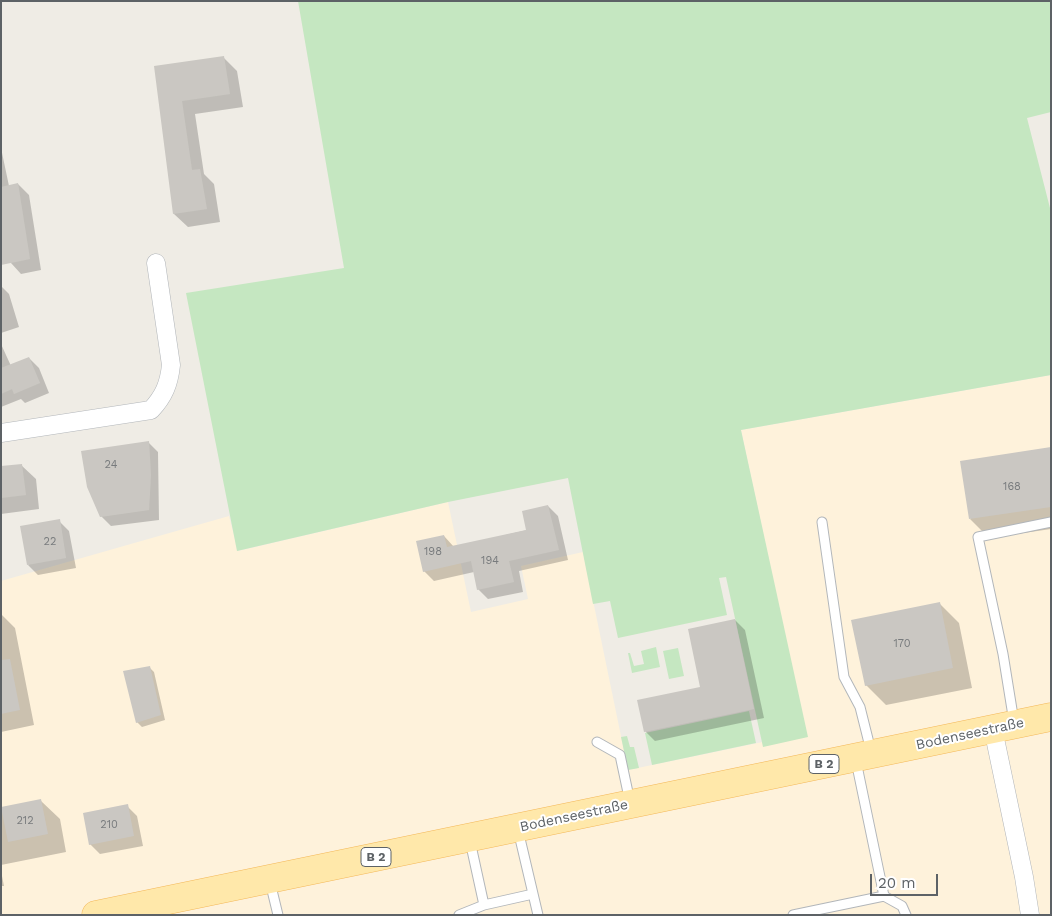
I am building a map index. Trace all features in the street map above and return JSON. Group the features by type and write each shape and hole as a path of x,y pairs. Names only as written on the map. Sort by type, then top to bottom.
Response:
{"main road":[{"name":"Bodenseestraße","path":"96,915 1051,717"}],"street":[{"path":"1,433 151,410 162,398 169,381 171,365 156,263"},
{"path":"1004,727 1030,915"}],"lane":[{"path":"822,522 844,677 860,707 863,756 884,896"},
{"path":"1004,727 1002,654 978,537 1051,522"},
{"path":"597,742 620,755 631,804"},
{"path":"517,828 538,915"},
{"path":"470,838 484,905"},
{"path":"269,879 278,915"},
{"path":"459,915 484,905 533,894"},
{"path":"793,915 884,896 902,906 906,915"}],"shaded area":[{"path":"1051,375 1051,915 1,915 1,581 229,516 238,551 448,502 471,612 528,599 521,566 583,552 628,770 806,733 741,430"}],"green space":[{"path":"298,1 1051,1 1051,112 1027,118 1051,212 1051,375 741,430 808,737 763,747 726,577 719,578 727,615 618,638 610,601 593,604 568,478 448,502 237,551 186,293 344,268"},
{"path":"656,647 660,667 632,673 628,653 630,653 634,666 644,664 641,651"},
{"path":"678,648 684,676 669,679 663,651"},
{"path":"749,711 756,743 652,765 645,733"},
{"path":"627,736 630,747 634,747 639,768 628,770 621,737"}],"building":[{"path":"224,56 230,94 182,101 192,170 200,169 207,209 173,214 154,66"},
{"path":"18,183 30,259 1,265 1,187"},
{"path":"29,357 40,383 14,394 12,389 1,394 1,368"},
{"path":"149,441 151,475 149,510 100,517 87,487 81,451"},
{"path":"1051,447 1051,507 969,519 960,461"},
{"path":"22,464 26,495 1,498 1,466"},
{"path":"548,505 559,550 509,561 514,582 477,590 471,561 423,572 416,541 444,535 447,547 526,530 522,511"},
{"path":"60,519 66,558 27,565 20,526"},
{"path":"940,602 953,668 865,686 851,620"},
{"path":"735,619 754,709 644,732 637,700 700,687 688,629"},
{"path":"10,659 20,710 1,714 1,660"},
{"path":"150,666 161,715 136,723 123,671"},
{"path":"41,799 48,834 8,842 1,807"},
{"path":"128,804 134,836 89,845 83,813"}]}
